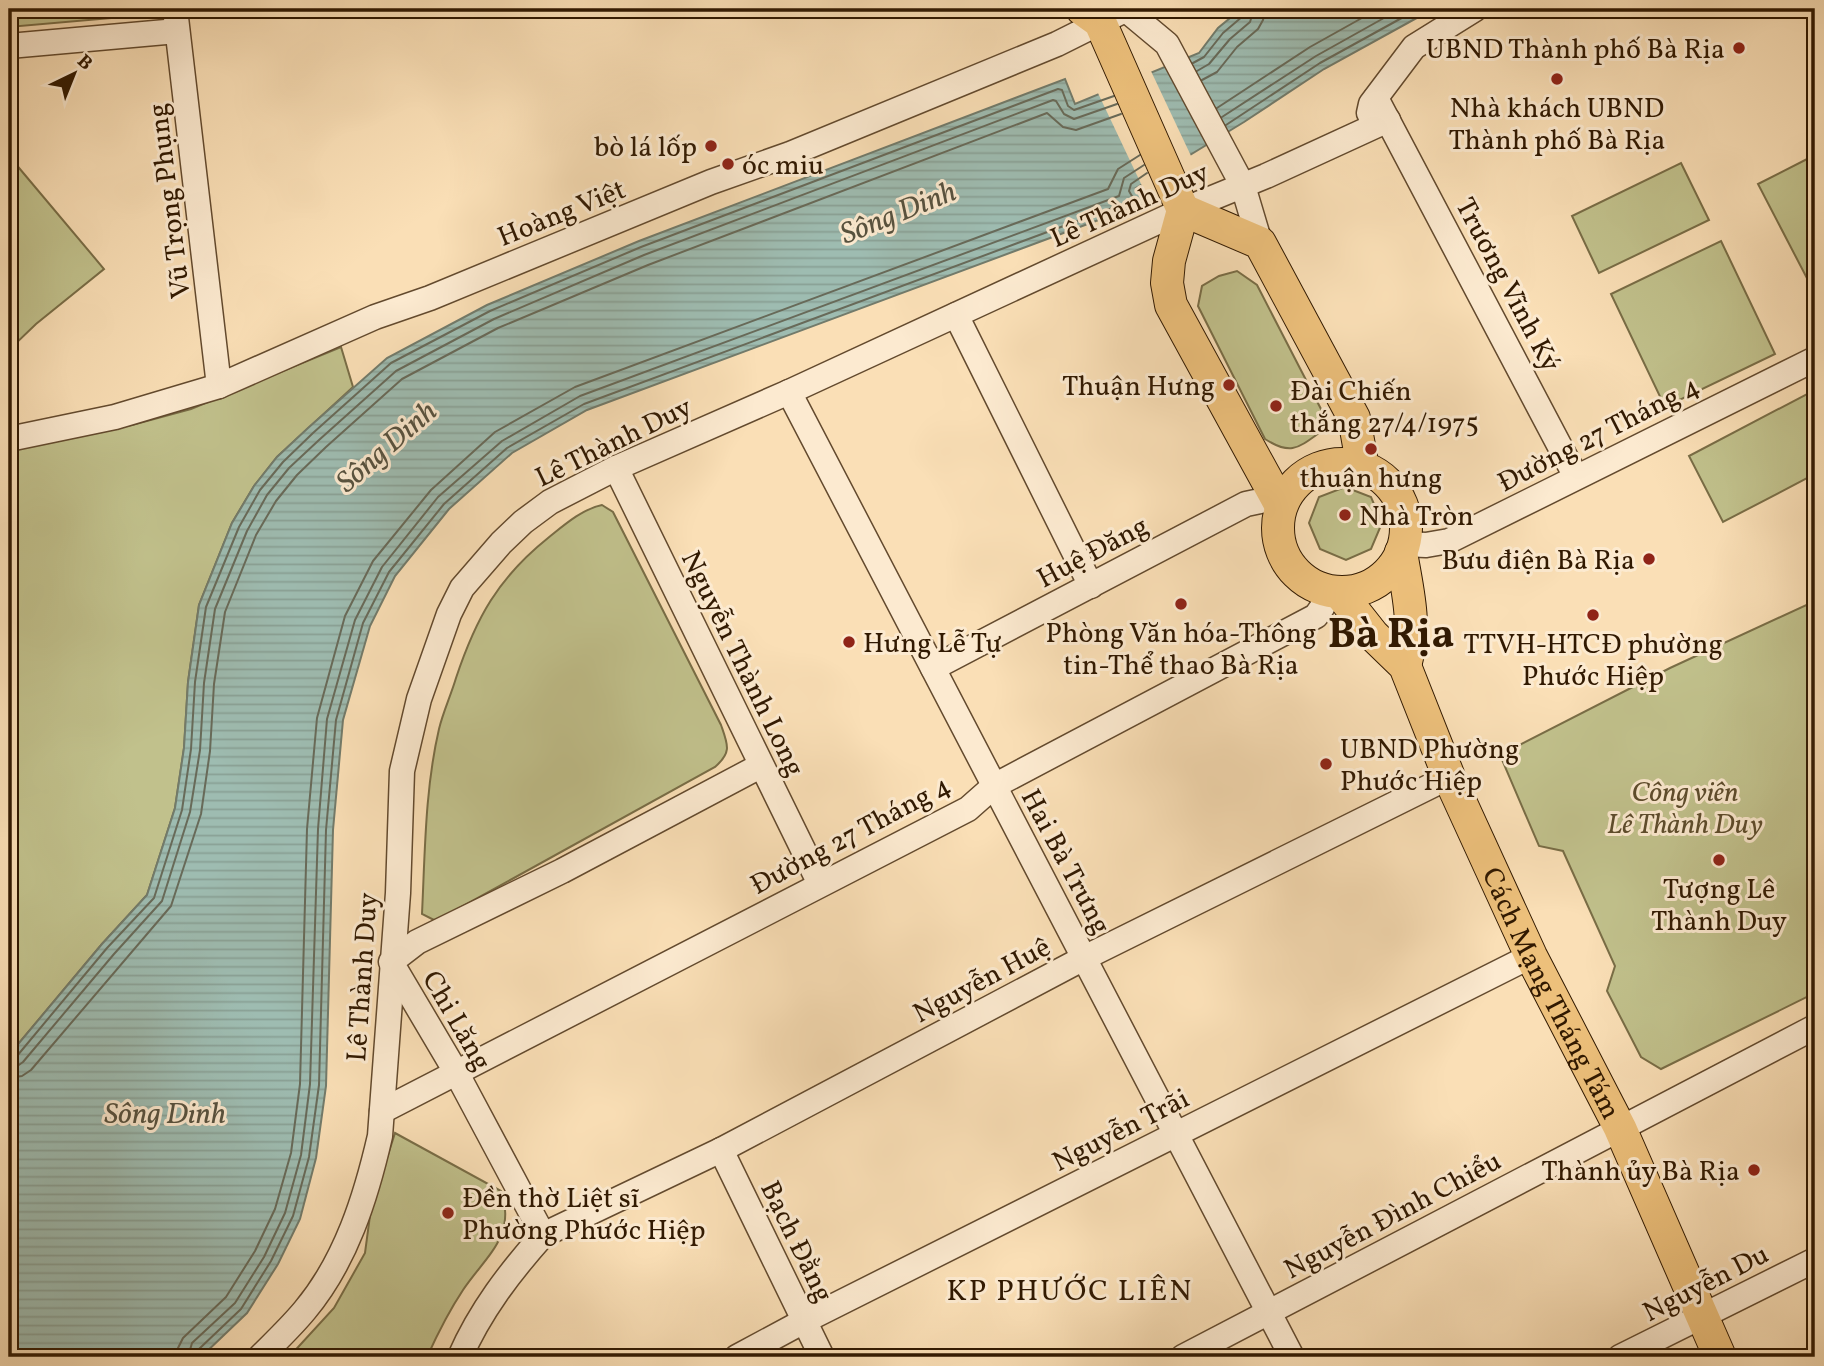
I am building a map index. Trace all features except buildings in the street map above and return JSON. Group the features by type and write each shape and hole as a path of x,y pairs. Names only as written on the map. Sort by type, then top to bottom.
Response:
{"main road":[{"path":"1110,11 1119,63 1179,200 1167,283 1171,304 1281,506"},
{"path":"1179,200 1260,243 1354,418 1363,468"},
{"path":"1403,548 1392,569 1377,582 1359,590 1331,591 1305,580 1290,566 1280,547 1277,527 1281,506 1291,489 1305,475 1323,467 1343,464 1363,468 1380,477 1393,490 1402,506 1406,525 1403,548 1413,621 1412,643 1405,666"},
{"name":"Cách Mạng Tháng Tám","path":"1331,591 1405,666 1449,777 1531,956 1620,1128 1720,1357"}],"street":[{"path":"1366,131 1371,104 1414,47 1475,9"},
{"path":"1110,11 1167,44 1238,177 1260,243"},
{"name":"Hoàng Việt","path":"9,439 115,417 219,386 375,317 443,292 711,182 790,154 1057,44 1110,11"},
{"path":"9,46 176,20"},
{"name":"Vũ Trọng Phụng","path":"176,20 219,386"},
{"path":"1376,98 1388,120"},
{"name":"Lê Thành Duy","path":"260,1357 306,1308 339,1257 363,1200 380,1136 398,893 402,771 419,699 437,642 461,588 487,558 523,522 550,502 616,468 956,315 1179,200 1366,131 1388,120"},
{"name":"Trương Vĩnh Ký","path":"1388,120 1576,477"},
{"path":"956,315 1091,586"},
{"name":"Đường 27 Tháng 4","path":"1403,548 1449,541 1814,362"},
{"name":"Hai Bà Trưng","path":"789,391 1292,1357"},
{"name":"Nguyễn Thành Long","path":"616,468 820,884"},
{"name":"Huệ Đăng","path":"933,668 1246,504 1265,500 1281,506"},
{"name":"Đường 27 Tháng 4","path":"382,1111 968,809 994,786 1316,616 1331,591"},
{"name":"Chi Lăng","path":"543,1234 456,1072 391,962 417,942 562,871 761,766"},
{"name":"Nguyễn Huệ","path":"543,1234 721,1150 1084,958 1449,777"},
{"name":"Nguyễn Trãi","path":"737,1357 1531,956"},
{"name":"Nguyễn Đình Chiểu","path":"1183,1357 1815,1027"},
{"name":"Bạch Đằng","path":"721,1150 822,1357"},
{"path":"460,1357 504,1280 543,1234"},
{"name":"Nguyễn Du","path":"1620,1357 1815,1260"}],"green space":[{"path":"9,9 144,9 134,16 9,27"},
{"path":"1815,155 1815,284 1811,286 1758,184"},
{"path":"9,156 104,269 36,324 9,350"},
{"path":"1681,163 1709,220 1599,273 1572,216"},
{"path":"1721,241 1775,354 1665,407 1611,294"},
{"path":"1237,271 1257,285 1322,411 1319,433 1299,446 1281,447 1265,439 1198,306 1202,286 1219,276"},
{"path":"341,347 353,387 277,457 254,486 232,523 199,605 175,808 147,895 9,1055 9,446 132,425 191,409"},
{"path":"1809,393 1815,405 1815,474 1723,522 1689,456"},
{"path":"1345,487 1371,497 1382,523 1371,549 1346,560 1320,549 1309,523 1319,497"},
{"path":"602,505 613,512 721,725 727,743 726,752 715,767 436,921 422,914 428,798 439,729 464,656 481,618 515,568 566,523 587,510"},
{"name":"Công viên Lê Thành Duy","path":"1815,601 1815,993 1661,1069 1641,1057 1607,991 1615,966 1563,851 1539,846 1500,755 1670,668"},
{"path":"395,1133 501,1191 505,1207 502,1233 489,1256 458,1298 427,1357 289,1357 334,1308 365,1253 371,1208"}],"water":[{"name":"Sông Dinh","path":"1241,9 1433,9 1324,69 1136,188 1147,202 587,410 512,453 449,509 395,576 370,626 343,720 333,830 326,1086 316,1158 300,1219 278,1264 247,1313 201,1357 9,1357 9,1055 147,895 175,808 199,605 232,523 254,486 277,457 387,358 487,305 639,241 1065,79 1075,104 1199,53 1218,28"}],"pier":[{"path":"1150,69 1192,158 1143,188 1097,91"}],"place":[{"name":"UBND Thành phố Bà Rịa","path":"1739,48"},
{"name":"Nhà khách UBND Thành phố Bà Rịa","path":"1557,79"},
{"name":"bò lá lốp","path":"711,146"},
{"name":"óc miu","path":"728,164"},
{"name":"Thuận Hưng","path":"1229,385"},
{"name":"Đài Chiến thắng 27/4/1975","path":"1276,406"},
{"name":"thuận hưng","path":"1371,449"},
{"name":"Nhà Tròn","path":"1345,515"},
{"name":"Bưu điện Bà Rịa","path":"1649,559"},
{"name":"Phòng Văn hóa-Thông tin-Thể thao Bà Rịa","path":"1181,604"},
{"name":"TTVH-HTCĐ phường Phước Hiệp","path":"1593,615"},
{"name":"Hưng Lễ Tự","path":"849,642"},
{"name":"UBND Phường Phước Hiệp","path":"1326,764"},
{"name":"Tượng Lê Thành Duy","path":"1719,860"},
{"name":"Thành ủy Bà Rịa","path":"1754,1170"},
{"name":"Đền thờ Liệt sĩ Phường Phước Hiệp","path":"448,1213"}],"district":[{"name":"Bà Rịa","path":"1391,632"},
{"name":"KP PHƯỚC LIÊN","path":"1070,1290"}]}
